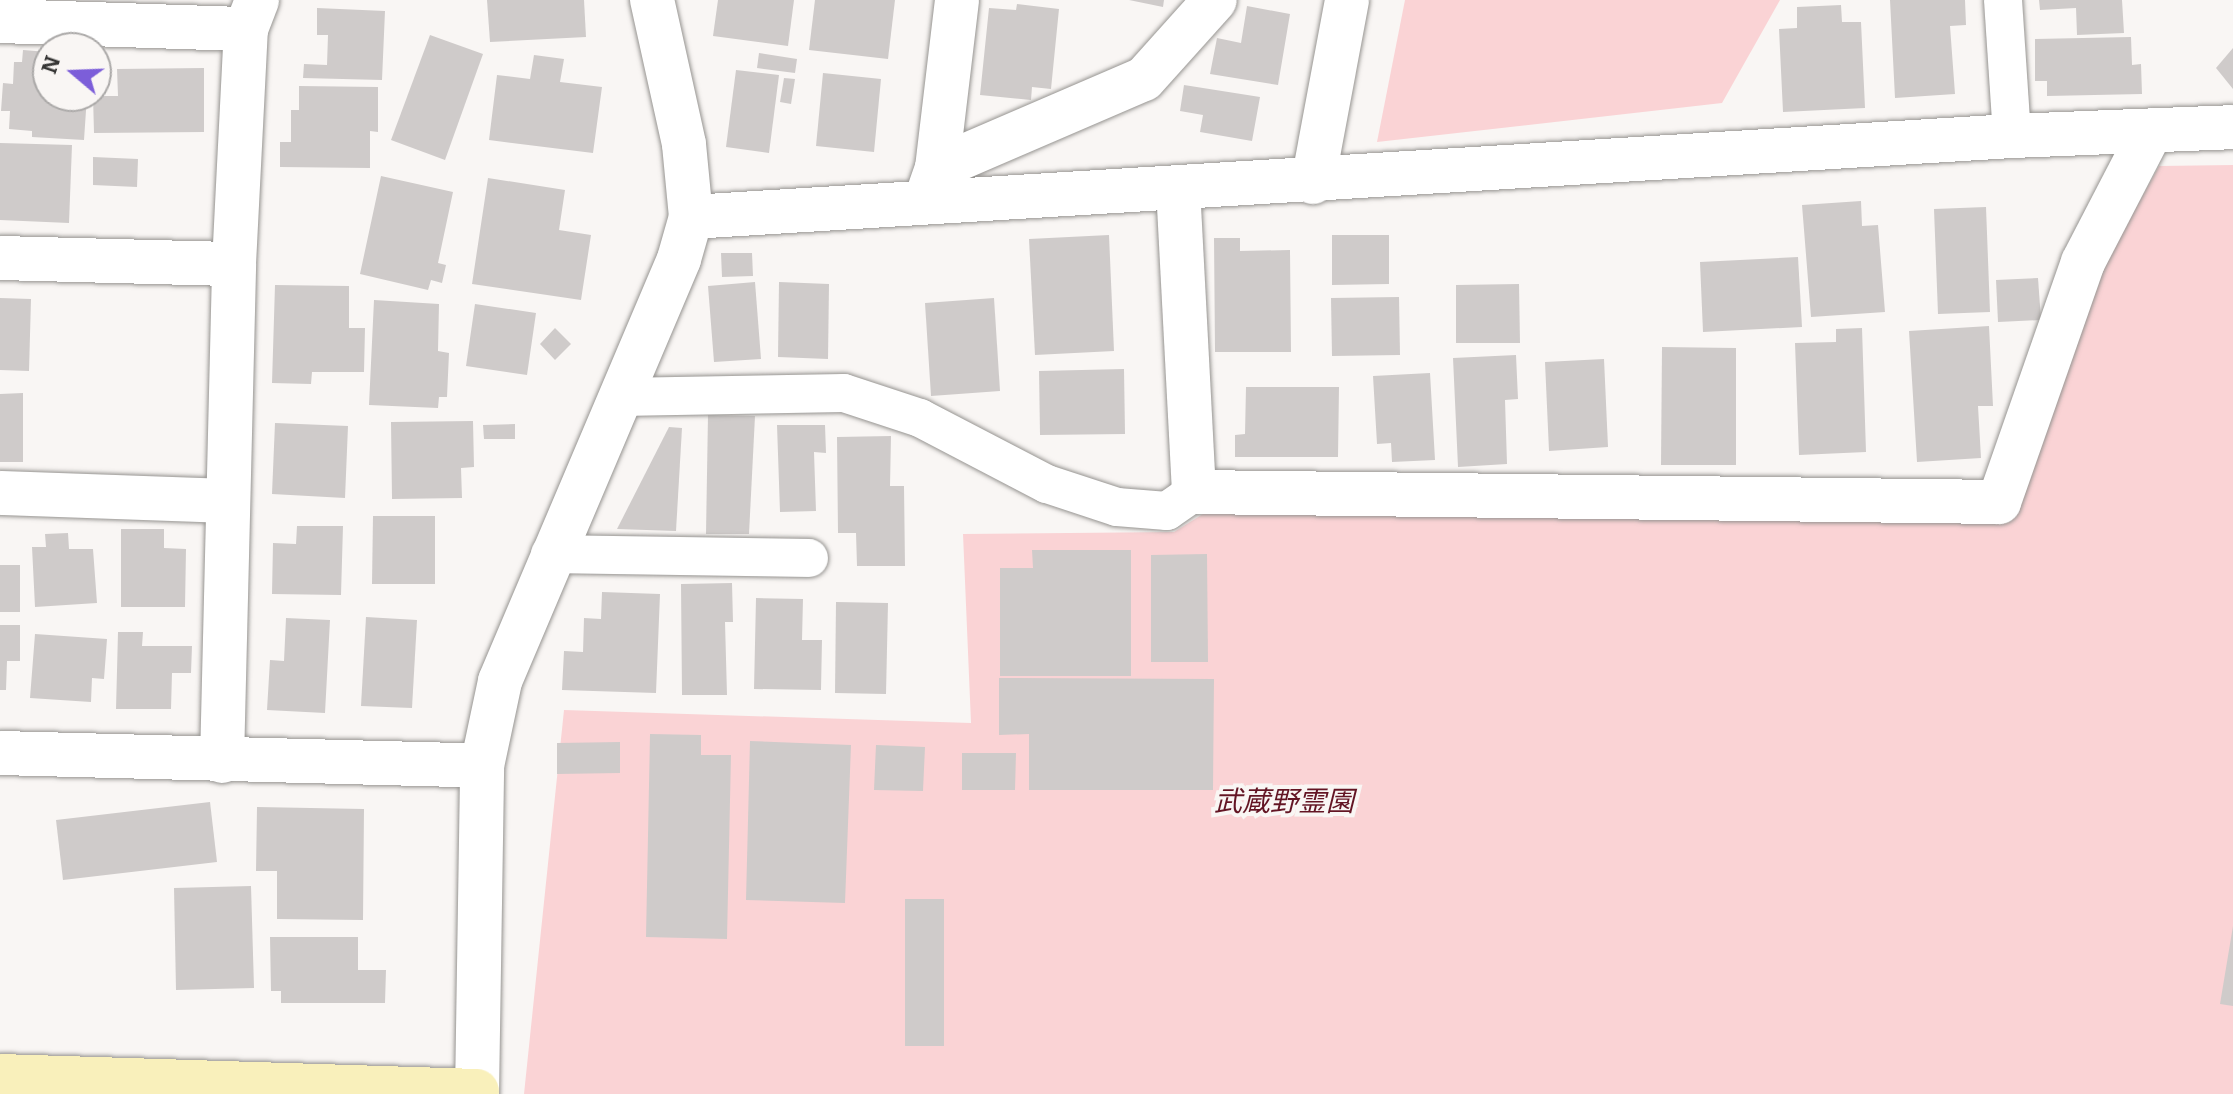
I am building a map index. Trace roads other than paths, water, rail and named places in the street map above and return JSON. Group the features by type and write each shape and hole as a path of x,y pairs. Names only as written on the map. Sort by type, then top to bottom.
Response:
{"street":[{"path":"0,1076 479,1093 482,766 500,681 550,554 679,259 691,217 684,144 652,0"},
{"path":"932,185 957,0"},
{"path":"932,185 1144,79 1215,0"},
{"path":"1313,182 1347,0"},
{"path":"0,21 252,14 234,264 222,761"},
{"path":"691,217 932,185 1178,187 1313,182 2012,136 2233,127"},
{"path":"1178,187 1194,492 1999,502 2083,262 2151,131"},
{"path":"0,258 234,264"},
{"path":"0,493 228,501"},
{"path":"0,753 482,766"}],"lane":[{"path":"2003,0 2012,136"},
{"path":"620,397 844,393 920,418 1047,484 1117,507 1167,511 1194,492"},
{"path":"550,554 809,558"}],"park label":[{"name":"武蔵野霊園","path":"1284,802"}]}
